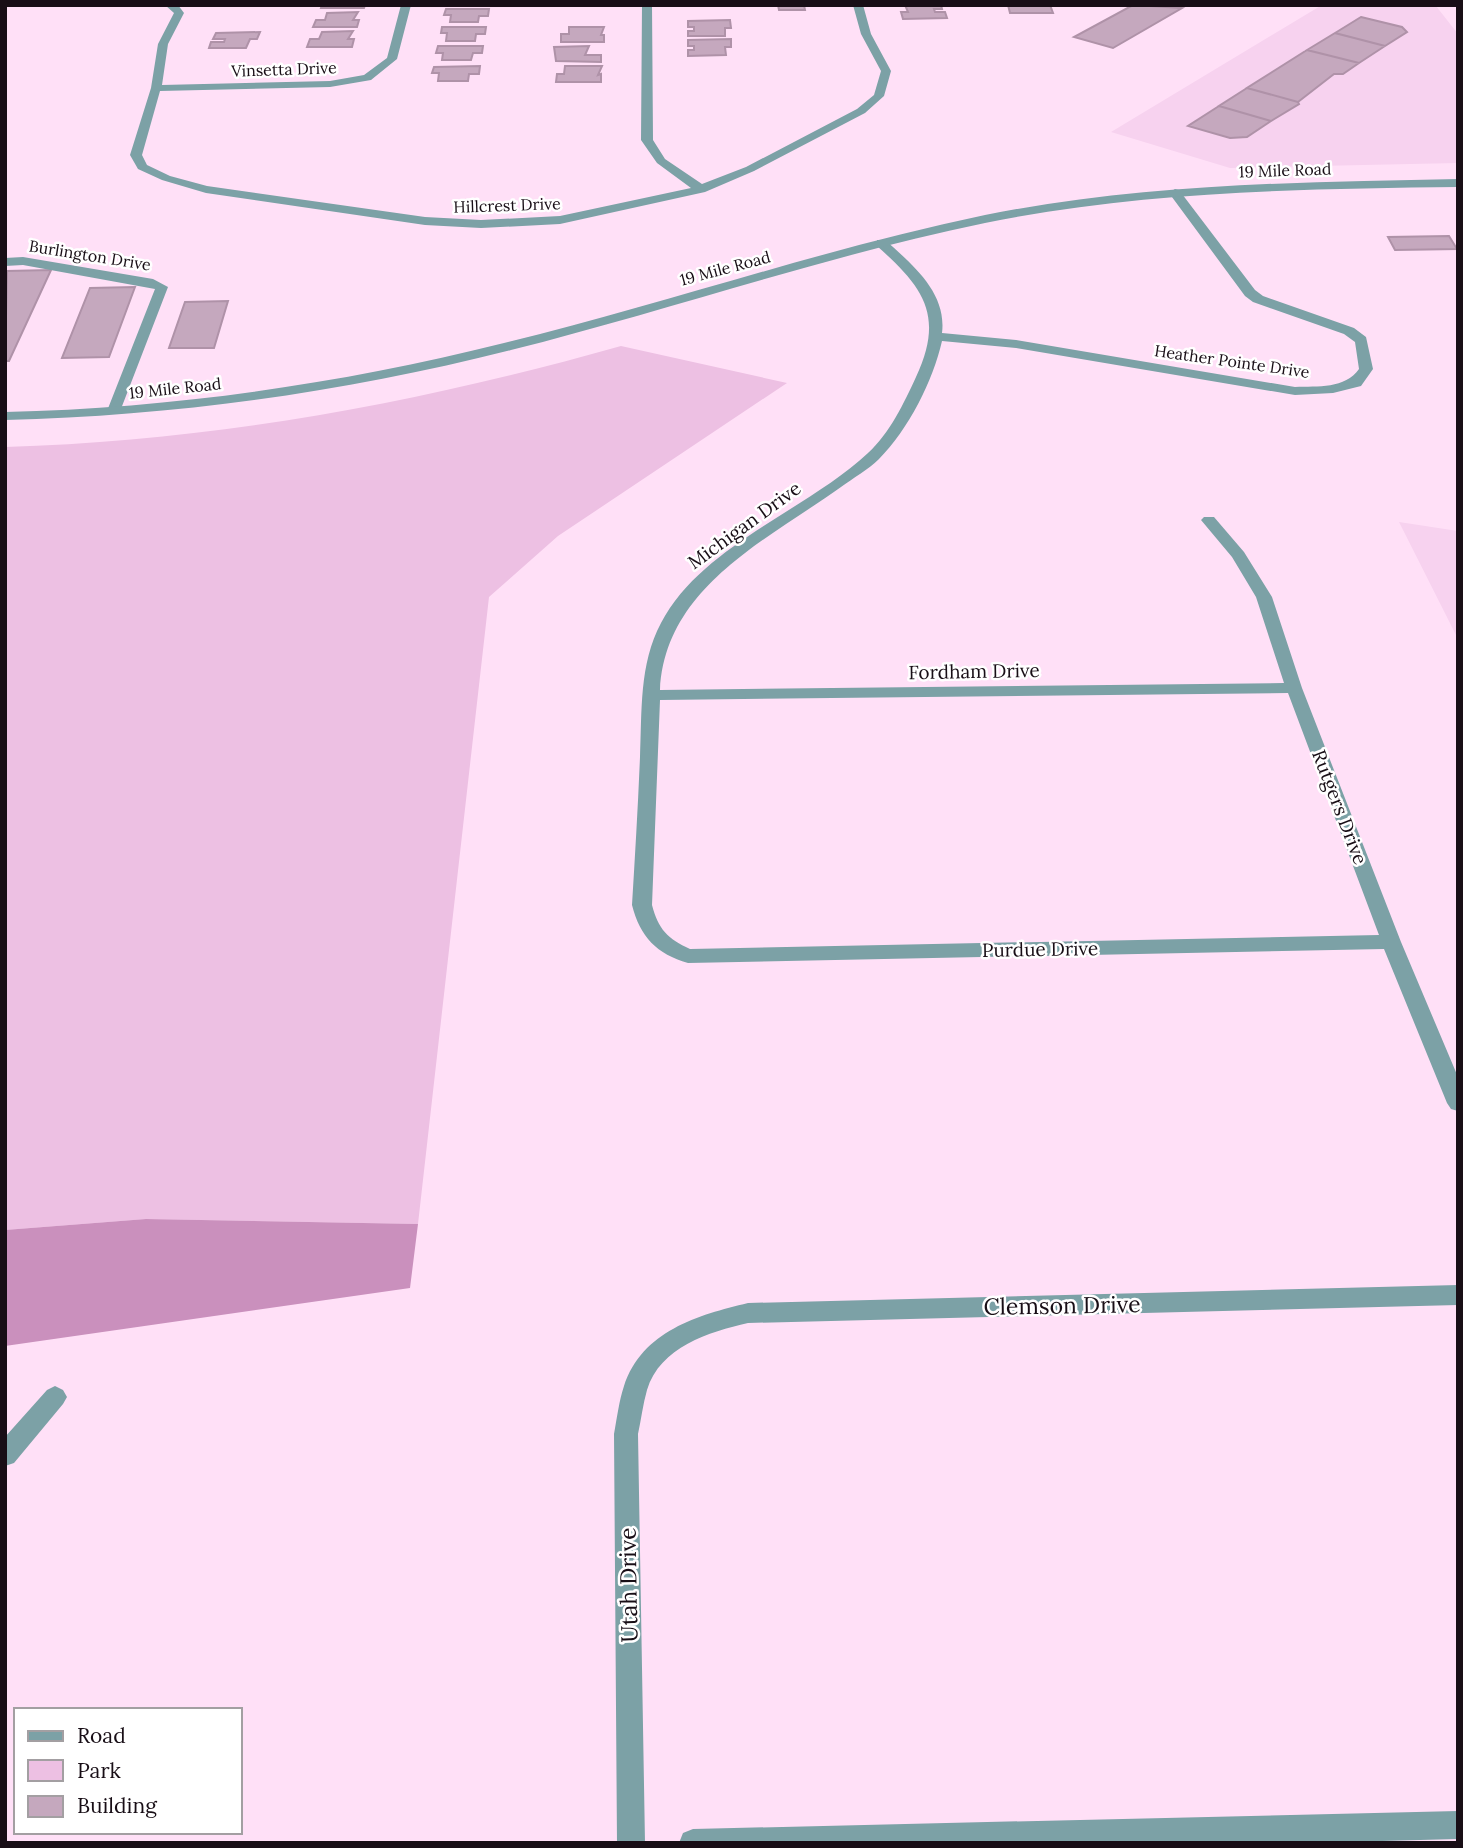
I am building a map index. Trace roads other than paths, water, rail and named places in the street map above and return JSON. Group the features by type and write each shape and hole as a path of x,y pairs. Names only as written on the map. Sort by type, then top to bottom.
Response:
{"street":[{"name":"Vinsetta Drive","path":"156,88 330,84 366,78 392,59 406,5"},
{"path":"647,5 647,140 661,161 701,189"},
{"name":"Hillcrest Drive","path":"171,6 178,13 163,44 156,88 135,155 139,164 158,176 206,189 394,218 481,224 560,220 701,189 750,169 869,106 879,96 886,80 885,65 866,34 858,5"},
{"name":"19 Mile Road","path":"5,416 114,411 292,391 438,364 881,243 1045,208 1175,193 1458,183"},
{"name":"Heather Pointe Drive","path":"937,337 1016,344 1295,391 1333,389 1356,383 1366,369 1361,340 1349,331 1258,299 1250,293 1175,193"},
{"name":"Michigan Drive","path":"688,956 659,943 646,924 642,905 653,668 658,641 671,617 694,588 723,562 873,457 889,440 932,360 938,324 927,290 906,263 881,243"},
{"name":"Burlington Drive","path":"5,262 23,261 153,283 162,287 114,411"},
{"name":"Rutgers Drive","path":"1209,520 1239,555 1264,597 1294,688 1391,942 1458,1103"},
{"name":"Fordham Drive","path":"653,695 1294,688"},
{"name":"Purdue Drive","path":"688,956 1391,942"},
{"name":"Clemson Drive","path":"672,1341 701,1324 748,1313 1458,1295"},
{"name":"Utah Drive","path":"631,1843 626,1434 636,1386 652,1359 672,1341"},
{"path":"5,1455 55,1397"},
{"path":"693,1843 1458,1825"}]}
